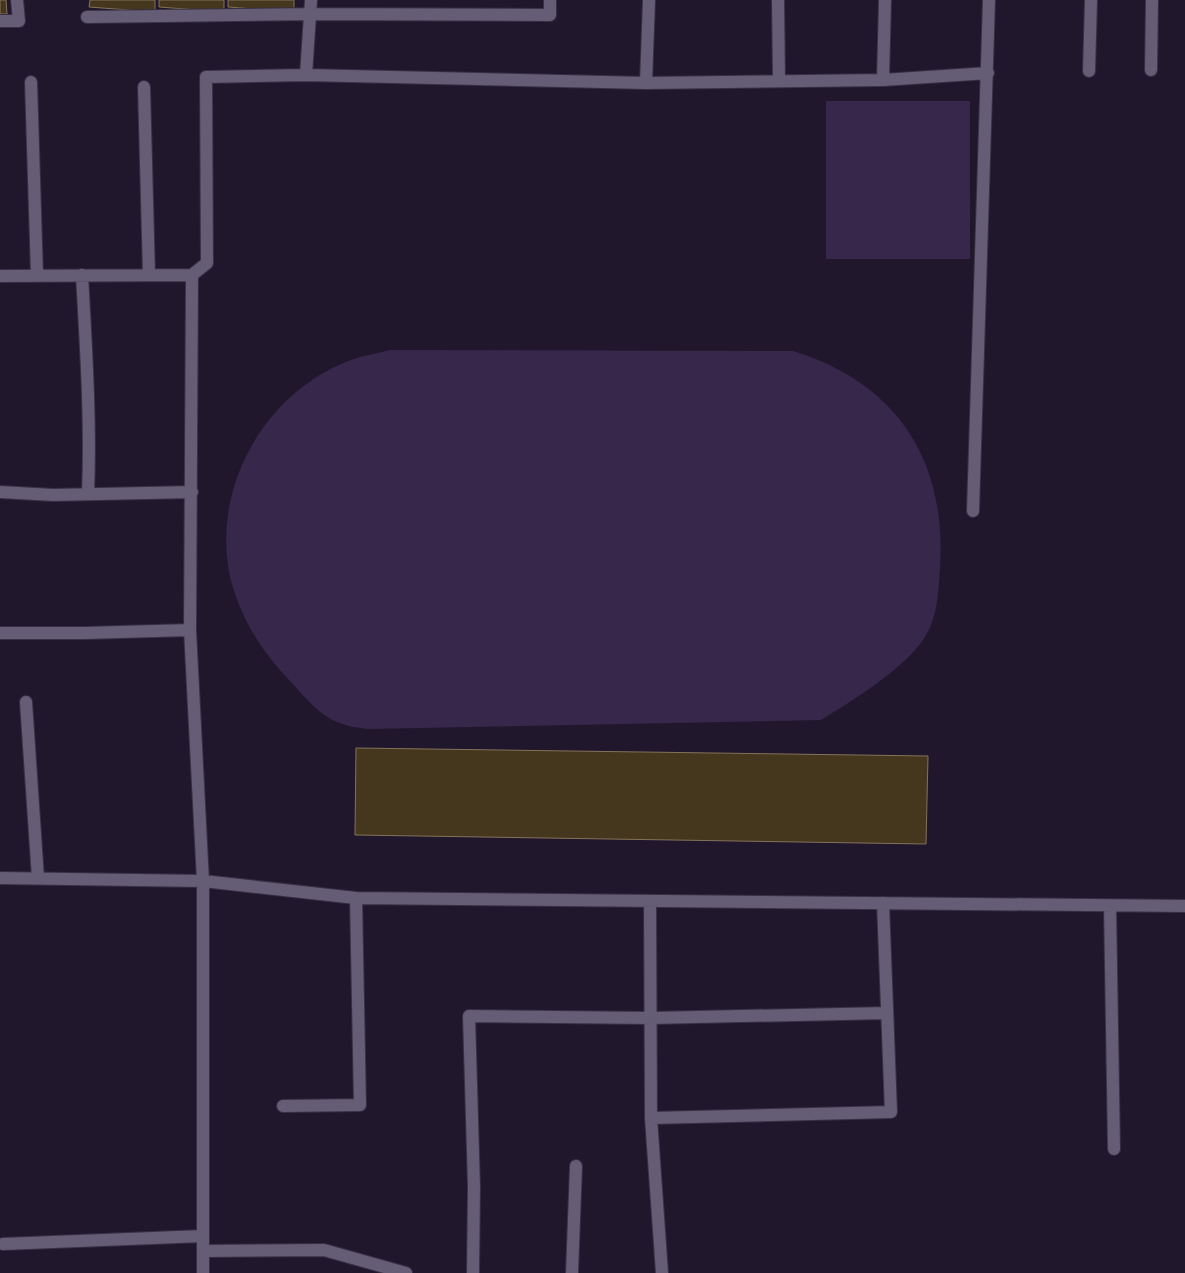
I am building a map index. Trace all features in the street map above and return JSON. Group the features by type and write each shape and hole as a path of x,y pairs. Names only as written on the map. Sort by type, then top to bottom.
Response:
{"street":[{"path":"0,21 19,21 18,0"},
{"path":"306,75 311,0"},
{"path":"87,17 311,14 550,15 550,0"},
{"path":"646,83 649,0"},
{"path":"778,0 779,80"},
{"path":"883,80 885,0"},
{"path":"973,511 984,128 988,73 989,0"},
{"path":"1089,70 1091,0"},
{"path":"1151,70 1152,0"},
{"path":"0,276 192,275 207,263 206,77 306,75 646,83 779,80 883,80 988,73"},
{"path":"31,82 37,276"},
{"path":"144,87 149,275"},
{"path":"82,275 88,376 90,452 88,494"},
{"path":"192,275 192,492 190,630 203,881 203,1273"},
{"path":"0,492 88,494 192,492"},
{"path":"0,633 85,633 190,630"},
{"path":"26,702 38,878"},
{"path":"0,878 203,881 356,898 1185,906"},
{"path":"283,1106 360,1105 356,898"},
{"path":"650,901 651,1118 662,1273"},
{"path":"651,1118 891,1112 883,903"},
{"path":"1110,906 1114,1149"},
{"path":"473,1273 474,1187 469,1016 651,1018 887,1013"},
{"path":"572,1273 576,1166"},
{"path":"3,1244 203,1236"},
{"path":"203,1251 324,1250 406,1273"}],"shaded area":[{"path":"826,101 970,101 970,259 826,259"},
{"path":"391,350 793,351 829,365 861,383 887,405 908,431 924,460 935,493 940,529 938,596 932,623 928,632 914,651 890,673 876,684 821,720 368,729 342,724 332,719 315,707 271,660 256,638 244,616 234,591 227,558 227,524 233,491 245,459 262,430 284,404 310,382 339,365 371,354"}],"building":[{"path":"0,0 6,0 7,14 0,14"},
{"path":"90,0 155,0 155,12 89,7"},
{"path":"159,0 224,0 224,12 159,7"},
{"path":"228,0 294,0 294,12 228,7"},
{"path":"356,748 928,756 926,844 355,835"}]}
